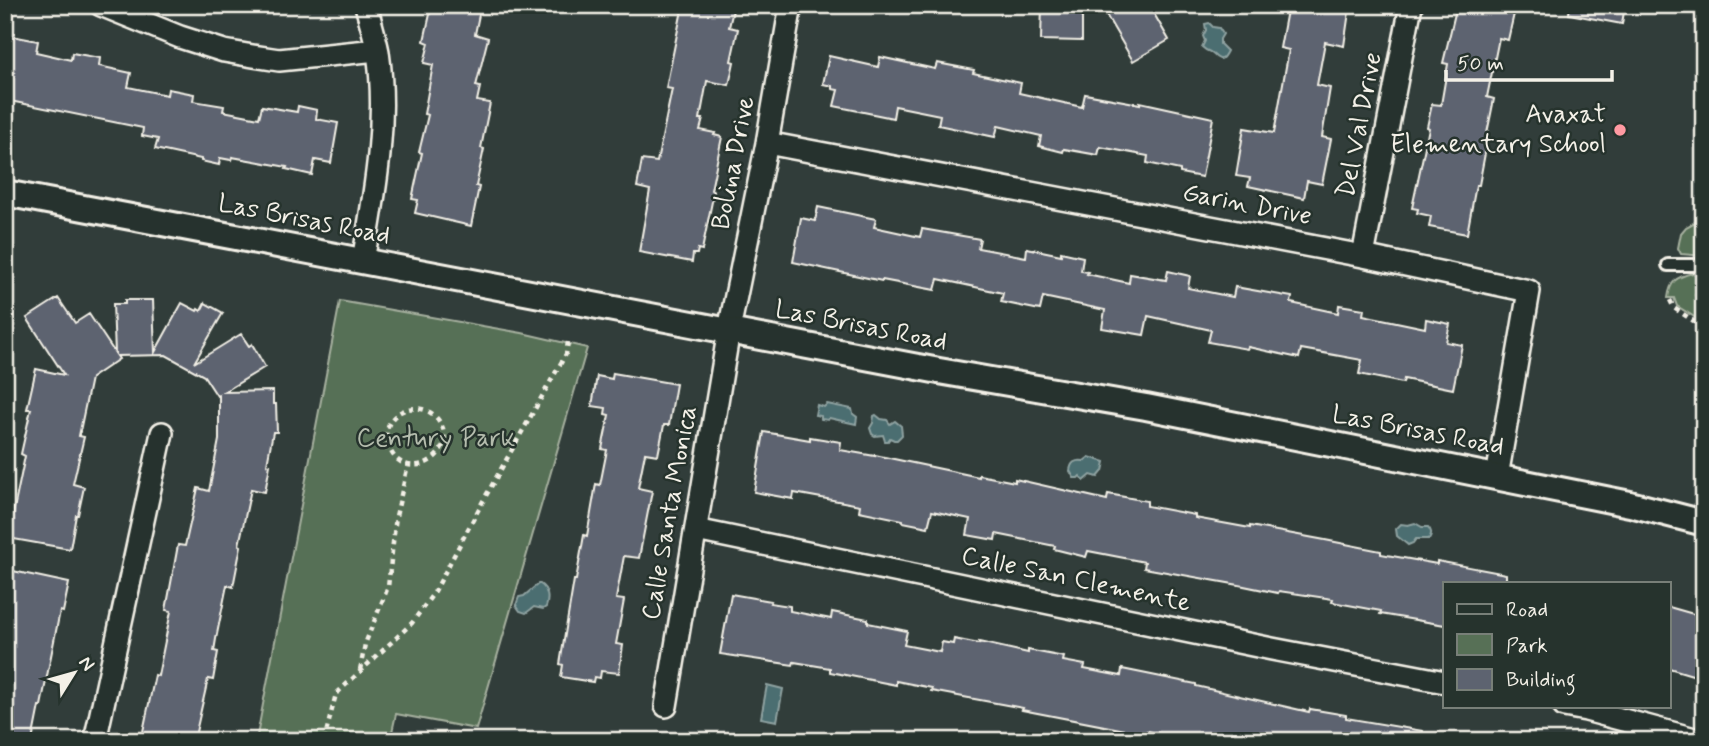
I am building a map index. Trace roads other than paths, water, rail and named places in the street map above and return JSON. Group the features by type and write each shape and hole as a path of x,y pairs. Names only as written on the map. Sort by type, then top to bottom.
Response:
{"street":[{"path":"101,5 180,37 253,57 279,60 377,50"},
{"path":"363,261 382,130 377,50 366,5"},
{"name":"Bolina Drive","path":"730,330 791,5"},
{"name":"Del Val Drive","path":"1363,256 1411,5"},
{"name":"Garin Drive","path":"767,143 1363,256 1529,291 1497,477"},
{"name":"Las Brisas Road","path":"5,193 940,371 1146,407 1630,504 1704,523"},
{"name":"Calle Santa Monica","path":"666,706 730,330"},
{"path":"95,741 162,433"},
{"name":"Calle San Clemente","path":"696,530 1443,682"},
{"path":"1575,708 1702,741"}],"lane":[{"path":"1668,265 1704,265"}],"water":[{"path":"1205,24 1219,28 1223,34 1220,44 1227,51 1221,59 1202,47 1205,41"},
{"path":"827,404 852,409 857,417 856,424 829,418 821,419 821,416 815,415 817,405 824,407"},
{"path":"876,415 890,424 895,421 901,426 902,435 897,440 890,438 885,441 883,435 872,434 870,428"},
{"path":"1089,457 1105,462 1103,471 1098,477 1091,475 1084,481 1080,476 1074,478 1070,471 1072,464"},
{"path":"1415,523 1428,527 1431,536 1429,539 1416,539 1408,545 1397,536 1396,529 1401,524"},
{"path":"538,584 546,591 546,607 534,607 526,613 520,611 516,605 519,597"},
{"path":"767,685 783,689 777,721 761,718"}],"place":[{"name":"Avaxat Elementary School","path":"1620,130"}],"park label":[{"name":"Century Park","path":"436,439"}]}
